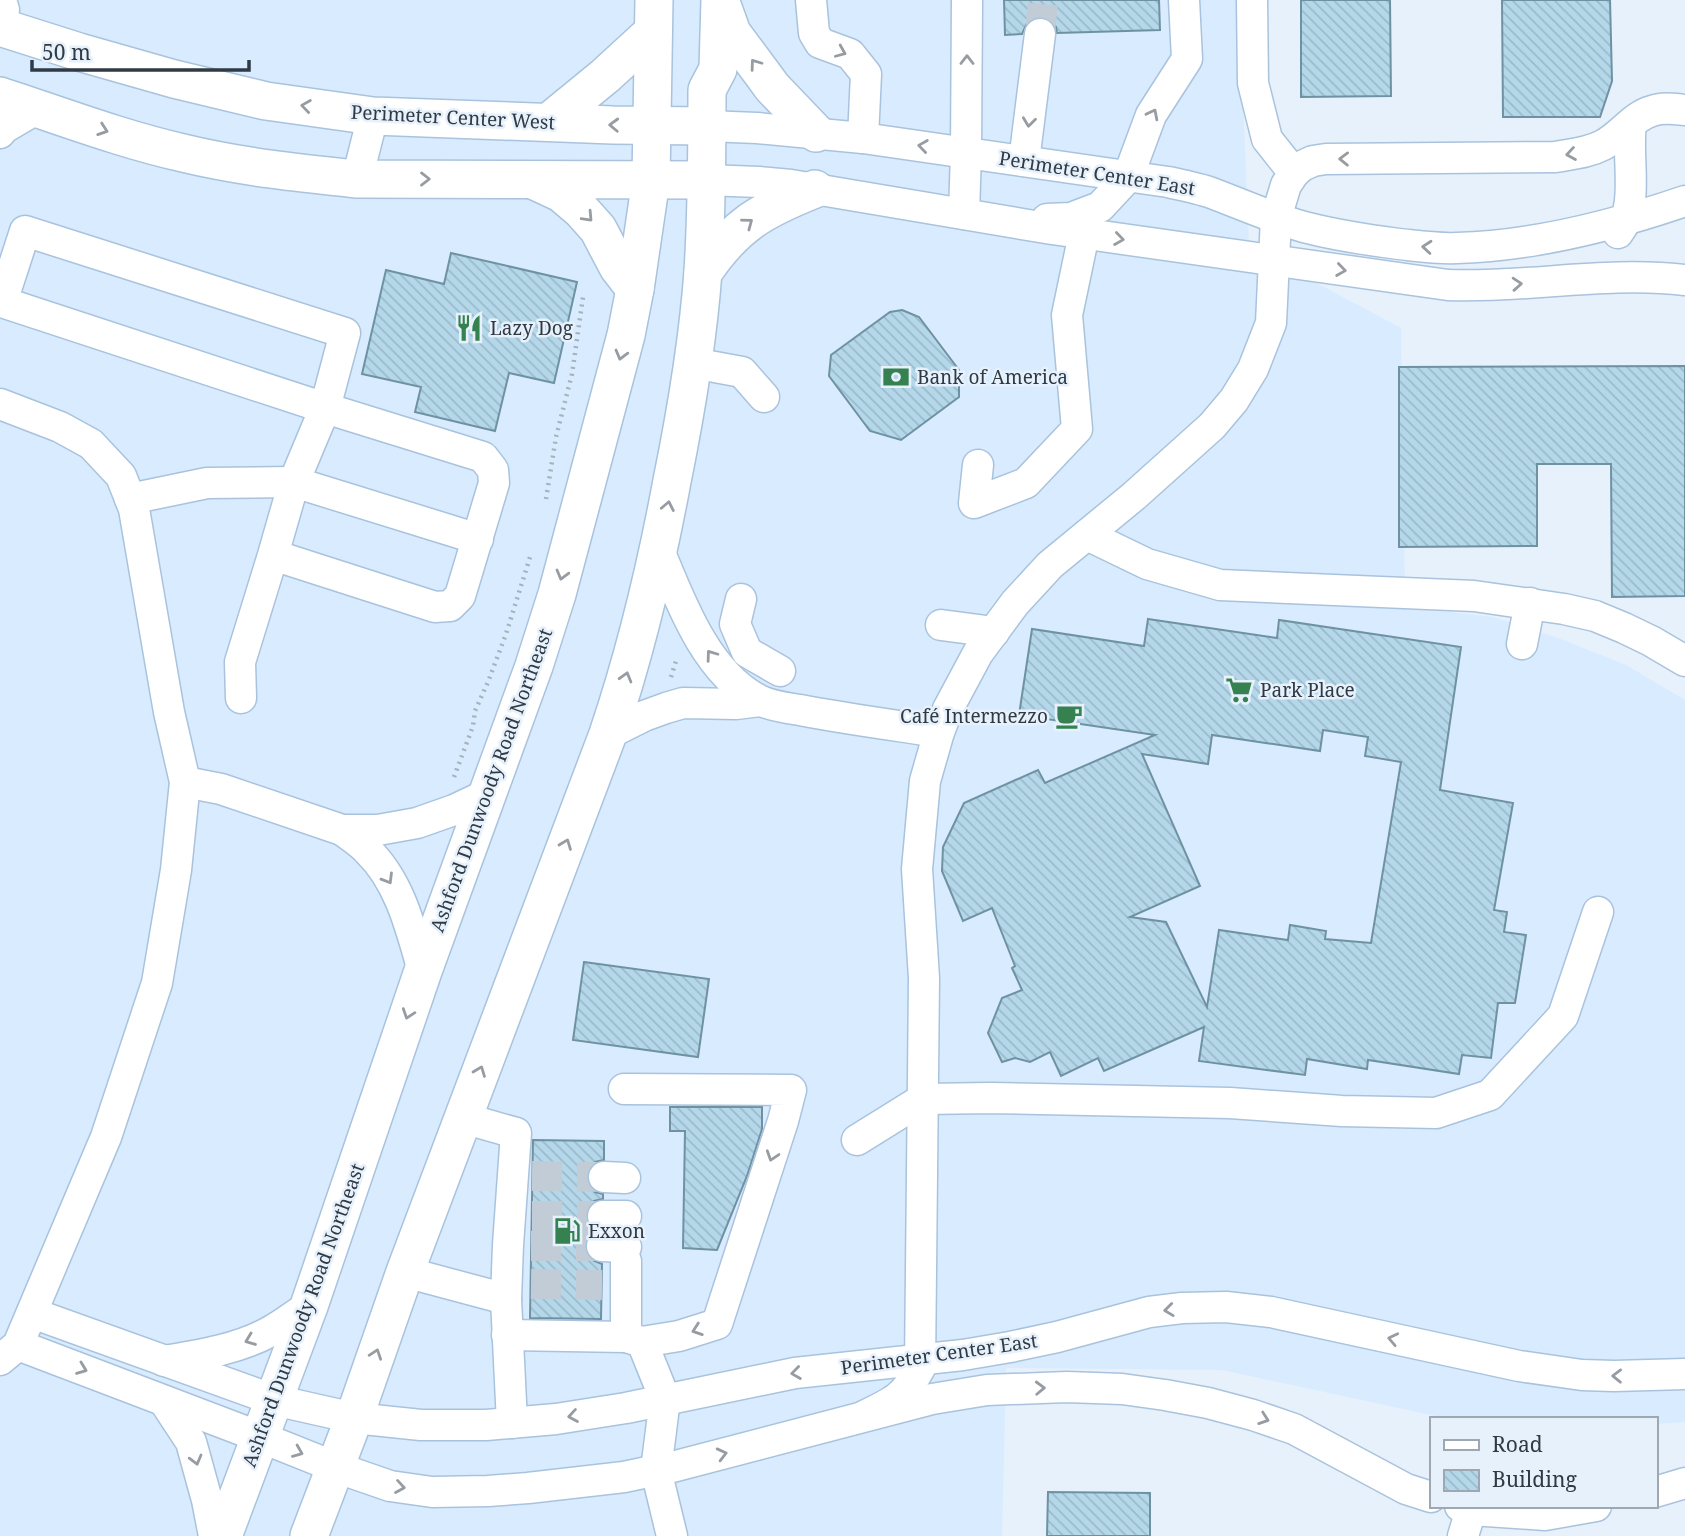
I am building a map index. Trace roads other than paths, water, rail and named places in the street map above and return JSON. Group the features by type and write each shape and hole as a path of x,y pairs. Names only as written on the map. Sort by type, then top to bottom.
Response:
{"main road":[{"path":"309,1536 405,1272 608,734 639,633 659,550 693,363 703,273 707,90 718,69 720,0"},
{"path":"720,0 732,33 772,87 816,133"},
{"name":"Perimeter Center West","path":"4,11 79,52 266,101 373,116 707,126"},
{"path":"550,121 605,76 653,16"},
{"name":"Ashford Dunwoody Road Northeast","path":"223,1536 309,1306 423,971 534,666 557,594 626,335 635,289 651,180 653,16"},
{"path":"0,96 132,140 236,165 357,179 706,180"},
{"path":"532,180 561,193 581,209 598,229 618,267 635,289"},
{"path":"703,273 725,243 742,226 761,212 815,189"}],"street":[{"path":"811,0 814,33 820,43 850,54 866,74 863,138"},
{"path":"964,214 967,0"},
{"path":"1005,222 1071,218 1100,207 1128,177 1151,115 1188,59 1184,0"},
{"path":"1252,0 1253,83 1267,139 1294,173"},
{"path":"1024,161 1040,34"},
{"path":"0,133 38,108"},
{"path":"864,1416 904,1394 920,1368 924,978 917,869 925,781 948,709 978,653 1015,603 1050,565 1134,496 1202,435 1234,400 1253,369 1271,323 1276,218 1286,184 1302,166 1325,159 1555,157 1587,152 1604,145 1651,111 1685,110"},
{"path":"357,179 373,116"},
{"path":"1386,276 1507,262 1592,248 1616,236 1626,220 1631,190 1631,124"},
{"name":"Perimeter Center East","path":"707,126 863,138 1168,182 1207,191 1276,218 1342,235 1426,247 1492,246 1553,237 1626,220 1685,201"},
{"path":"706,180 759,182 815,189 1084,234 1448,285 1500,286 1598,278 1646,277 1685,280"},
{"path":"241,698 240,662 294,482 325,408 345,333 24,231 2,302 325,408 483,457 493,470 494,482 460,596 450,606 435,607 273,555"},
{"path":"978,465 974,503 1026,482 1077,429 1068,316 1084,234"},
{"path":"693,363 742,372 764,397"},
{"path":"0,404 60,427 91,444 121,476 134,509 171,725 185,782 176,870 156,983 106,1137 32,1313 9,1353 164,1401 390,1486 432,1492 528,1488 624,1477 932,1399 987,1390 1067,1387 1165,1395 1253,1415 1294,1429 1406,1489 1430,1497"},
{"path":"130,499 208,482 294,482 478,539"},
{"path":"1087,534 1147,564 1220,585 1499,598 1595,616 1651,641 1685,661"},
{"path":"659,550 695,632 738,687 760,701"},
{"path":"741,599 735,624 747,652 780,671"},
{"path":"1522,644 1530,603"},
{"path":"941,625 994,632"},
{"path":"608,734 644,716 683,704 760,701 815,713 939,732"},
{"path":"185,782 221,789 342,830 379,830 416,823 454,810 488,794"},
{"path":"342,830 369,851 389,878 402,905 423,971"},
{"path":"857,1140 923,1099 1230,1102 1342,1111 1436,1113 1490,1095 1563,1016 1598,912"},
{"path":"507,1335 634,1339 679,1336 717,1324 791,1090 624,1088"},
{"path":"463,1118 516,1133 523,1176 520,1231 507,1335 512,1423"},
{"path":"616,1265 634,1339 665,1399 656,1470 672,1536"},
{"path":"405,1272 514,1289"},
{"path":"164,1361 222,1350 247,1342 272,1331 309,1306"},
{"name":"Perimeter Center East","path":"32,1313 274,1400 354,1418 421,1425 486,1425 556,1419 626,1408 795,1373 963,1355 1058,1337 1149,1312 1182,1308 1226,1307 1271,1312 1519,1366 1614,1376 1685,1374"},
{"path":"921,1359 925,1366 936,1374 968,1387 987,1390"},
{"path":"164,1401 191,1442 208,1500 214,1536"},
{"path":"1657,1491 1685,1483"},
{"path":"1465,1517 1545,1515 1585,1508"}],"tunnel":[{"path":"1040,34 1043,0"},
{"path":"532,1176 604,1177"},
{"path":"532,1216 603,1216"},
{"path":"531,1246 602,1246"},
{"path":"531,1284 602,1285"}],"place":[{"name":"Lazy Dog","path":"469,328"},
{"name":"Bank of America","path":"896,377"},
{"name":"Park Place","path":"1239,690"},
{"name":"Café Intermezzo","path":"1069,716"},
{"name":"Exxon","path":"567,1231"}]}
